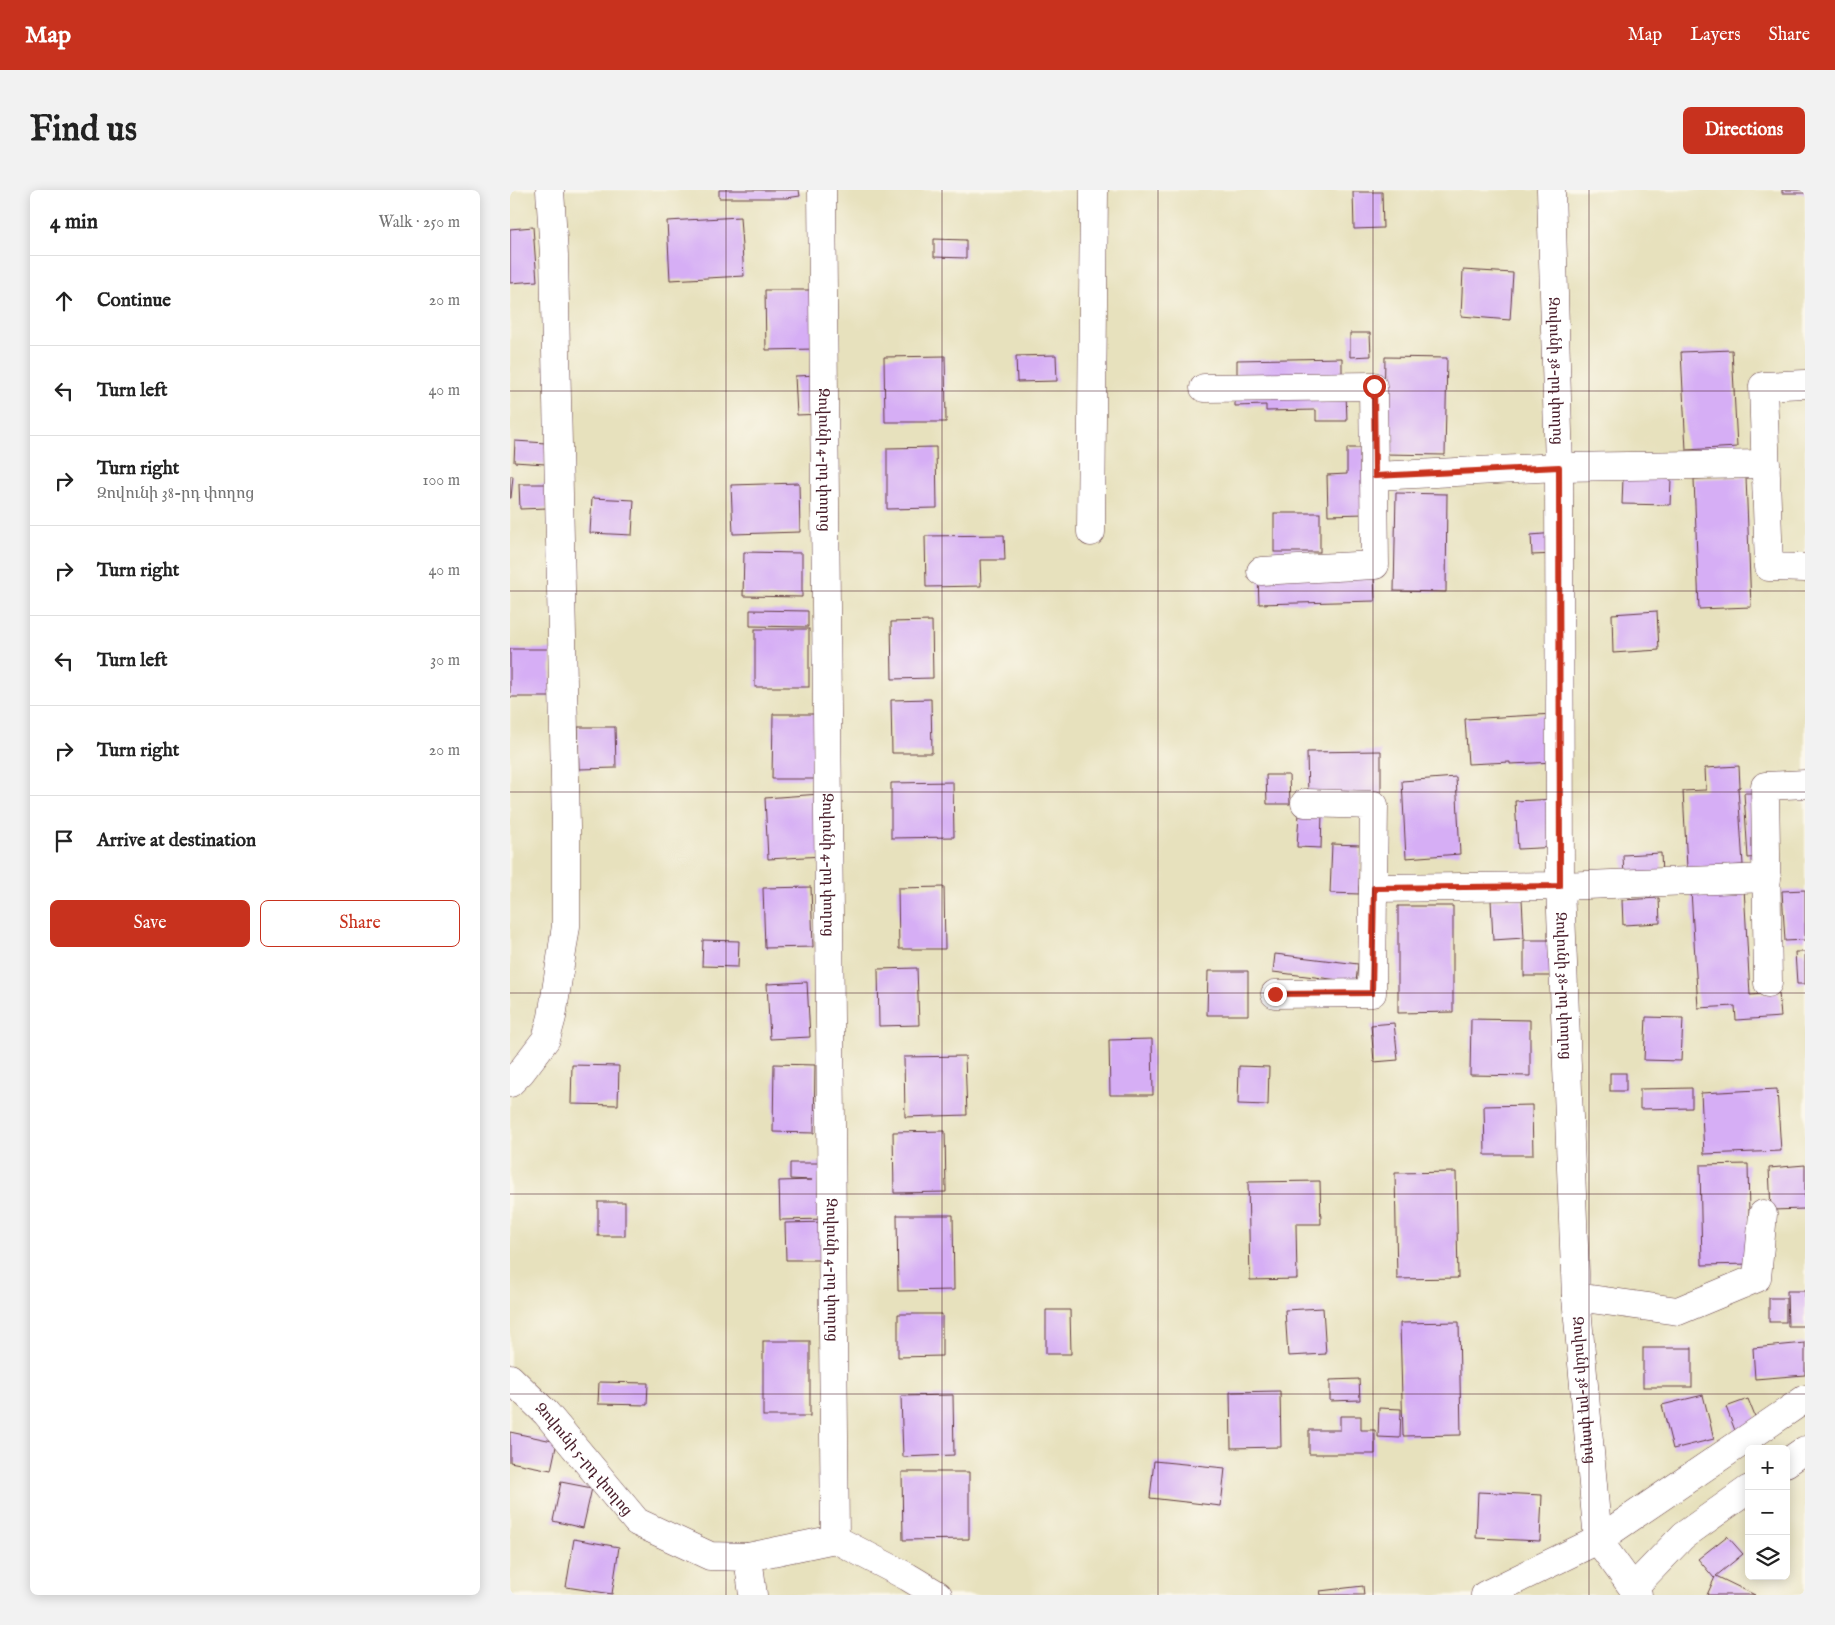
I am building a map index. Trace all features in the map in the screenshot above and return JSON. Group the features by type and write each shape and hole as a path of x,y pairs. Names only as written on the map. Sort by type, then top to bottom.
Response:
{"street":[{"path":"510,1082 521,1072 546,1039 552,1016 566,926 566,807 554,265 550,190"},
{"name":"Զովունի 4-րդ փողոց","path":"822,190 835,1539"},
{"path":"1091,532 1094,190"},
{"name":"Զովունի 38-րդ փողոց","path":"1551,190 1559,467 1560,886 1576,1297 1598,1540"},
{"path":"1805,384 1762,386 1769,567 1805,568"},
{"path":"1204,388 1374,386 1375,565 1261,571"},
{"path":"1375,476 1559,467 1766,464"},
{"path":"1768,983 1765,786 1805,784"},
{"path":"1275,994 1372,993 1374,805 1306,803"},
{"path":"1374,888 1560,886 1767,878"},
{"path":"1576,1297 1678,1311 1757,1278 1762,1214"},
{"name":"Զովունի 5-րդ փողոց","path":"510,1378 546,1413 637,1522 710,1556 748,1558 835,1539"},
{"path":"1485,1595 1598,1540 1805,1399"},
{"path":"1790,1460 1805,1450"},
{"path":"1598,1540 1635,1592 1683,1536 1748,1490"},
{"path":"835,1539 938,1595"},
{"path":"748,1558 753,1595"}],"building":[{"path":"719,190 799,190 800,196 786,198 719,198"},
{"path":"1782,190 1805,190 1805,193 1782,193"},
{"path":"1353,192 1382,192 1383,228 1354,229"},
{"path":"740,217 744,276 670,280 667,221"},
{"path":"533,227 537,281 510,283 510,229"},
{"path":"934,239 966,240 966,258 934,257"},
{"path":"1463,270 1513,273 1510,320 1461,316"},
{"path":"765,290 814,290 815,349 766,350"},
{"path":"1350,333 1370,333 1371,356 1350,357"},
{"path":"1732,350 1737,447 1686,450 1681,352"},
{"path":"1056,355 1057,381 1017,382 1016,356"},
{"path":"945,356 946,422 885,422 884,357"},
{"path":"1385,357 1447,358 1445,455 1383,454"},
{"path":"1342,358 1342,379 1237,380 1237,360"},
{"path":"820,375 822,414 797,415 795,376"},
{"path":"1346,393 1347,421 1316,421 1316,410 1266,411 1266,405 1235,406 1235,395"},
{"path":"515,441 546,443 545,464 514,462"},
{"path":"936,447 937,508 887,509 887,448"},
{"path":"1347,448 1364,448 1365,514 1328,515 1327,475 1347,474"},
{"path":"510,476 513,476 511,498 510,498"},
{"path":"1746,477 1751,607 1699,609 1694,479"},
{"path":"1623,478 1671,479 1670,505 1622,504"},
{"path":"799,483 800,532 733,534 731,485"},
{"path":"519,484 546,484 547,508 520,509"},
{"path":"1396,493 1447,494 1446,592 1394,591"},
{"path":"592,498 634,500 632,535 590,533"},
{"path":"1274,513 1320,513 1320,552 1274,552"},
{"path":"1555,533 1556,554 1532,555 1531,535"},
{"path":"1004,535 1005,560 980,560 981,586 926,587 925,536"},
{"path":"744,552 802,553 802,597 743,596"},
{"path":"1374,575 1375,601 1259,604 1258,577"},
{"path":"750,610 808,611 808,627 750,626"},
{"path":"1657,611 1659,650 1613,653 1612,614"},
{"path":"932,621 933,678 892,679 891,622"},
{"path":"755,629 809,629 809,687 755,687"},
{"path":"510,649 551,649 550,697 510,697"},
{"path":"931,699 932,753 892,753 891,700"},
{"path":"773,714 824,714 823,779 772,779"},
{"path":"1554,714 1557,762 1468,764 1465,719"},
{"path":"578,727 615,727 616,768 579,769"},
{"path":"1381,751 1381,796 1308,797 1307,752"},
{"path":"1739,766 1740,787 1738,788 1743,865 1687,868 1683,791 1706,790 1705,768"},
{"path":"1266,775 1289,775 1290,804 1267,804"},
{"path":"1456,777 1460,854 1406,858 1402,781"},
{"path":"953,782 954,837 891,838 891,783"},
{"path":"1744,793 1757,793 1761,857 1748,858"},
{"path":"820,794 823,856 768,859 765,798"},
{"path":"1556,799 1559,847 1518,849 1515,801"},
{"path":"1299,813 1322,814 1321,848 1297,847"},
{"path":"1332,844 1360,845 1359,894 1330,893"},
{"path":"1661,853 1662,876 1624,878 1623,855"},
{"path":"811,887 813,947 765,948 763,888"},
{"path":"944,887 945,949 899,949 898,888"},
{"path":"1744,888 1750,995 1779,993 1781,1017 1736,1020 1735,1006 1698,1008 1691,891"},
{"path":"1805,890 1805,940 1785,941 1782,891"},
{"path":"1659,898 1660,923 1623,925 1622,900"},
{"path":"1522,899 1524,938 1493,940 1491,900"},
{"path":"1398,906 1453,906 1453,1012 1398,1013"},
{"path":"703,940 739,941 738,967 702,966"},
{"path":"1524,940 1555,940 1555,976 1524,976"},
{"path":"1795,952 1805,952 1805,984 1797,984"},
{"path":"1275,954 1358,964 1356,982 1273,972"},
{"path":"917,968 919,1025 879,1026 878,969"},
{"path":"1208,971 1248,971 1248,1015 1207,1015"},
{"path":"807,982 810,1037 770,1039 767,984"},
{"path":"1646,1017 1683,1018 1681,1061 1644,1060"},
{"path":"1471,1019 1530,1020 1530,1076 1470,1075"},
{"path":"1394,1023 1398,1060 1374,1062 1371,1025"},
{"path":"1152,1039 1153,1095 1110,1095 1109,1040"},
{"path":"965,1056 967,1115 905,1117 904,1057"},
{"path":"774,1064 815,1065 814,1133 773,1132"},
{"path":"572,1065 619,1066 618,1105 571,1104"},
{"path":"1239,1066 1269,1067 1268,1105 1238,1104"},
{"path":"1610,1073 1626,1073 1626,1091 1610,1091"},
{"path":"1692,1088 1692,1108 1640,1109 1640,1089"},
{"path":"1777,1089 1781,1151 1704,1154 1701,1093"},
{"path":"1532,1105 1533,1155 1485,1155 1484,1106"},
{"path":"945,1131 946,1192 894,1193 893,1132"},
{"path":"790,1163 826,1163 827,1219 780,1220 779,1181 812,1180 790,1179"},
{"path":"1748,1164 1750,1264 1702,1265 1700,1165"},
{"path":"1805,1165 1805,1209 1771,1210 1769,1168"},
{"path":"1456,1172 1458,1278 1397,1279 1395,1173"},
{"path":"1320,1181 1321,1224 1296,1224 1297,1279 1250,1280 1248,1182"},
{"path":"598,1202 625,1202 625,1236 598,1236"},
{"path":"897,1215 953,1215 954,1290 898,1291"},
{"path":"827,1222 828,1260 786,1260 785,1223"},
{"path":"1787,1291 1805,1291 1805,1326 1788,1326"},
{"path":"1769,1298 1786,1298 1786,1322 1769,1322"},
{"path":"1323,1308 1326,1354 1288,1356 1285,1310"},
{"path":"1046,1310 1070,1310 1071,1354 1046,1354"},
{"path":"898,1314 942,1314 942,1356 898,1357"},
{"path":"1459,1322 1461,1435 1403,1436 1400,1323"},
{"path":"763,1341 810,1341 810,1416 763,1416"},
{"path":"1805,1343 1805,1375 1755,1379 1753,1348"},
{"path":"1643,1348 1692,1348 1692,1387 1643,1387"},
{"path":"1359,1379 1360,1400 1330,1401 1330,1380"},
{"path":"599,1382 648,1383 647,1405 598,1404"},
{"path":"1280,1391 1281,1447 1231,1448 1230,1392"},
{"path":"953,1395 954,1455 903,1457 901,1396"},
{"path":"1703,1395 1714,1439 1673,1449 1662,1405"},
{"path":"1748,1399 1758,1424 1736,1433 1726,1407"},
{"path":"1379,1408 1401,1409 1400,1438 1378,1437"},
{"path":"1340,1416 1361,1416 1361,1430 1375,1430 1375,1454 1309,1454 1309,1430 1340,1430"},
{"path":"510,1432 557,1442 551,1470 510,1462"},
{"path":"1154,1461 1225,1468 1221,1506 1150,1498"},
{"path":"902,1472 969,1472 969,1539 903,1540"},
{"path":"561,1482 592,1488 583,1528 553,1521"},
{"path":"1478,1492 1542,1495 1540,1541 1476,1538"},
{"path":"1727,1536 1743,1554 1716,1576 1755,1595 1707,1595 1715,1577 1698,1559"},
{"path":"574,1539 619,1547 612,1594 566,1587"},
{"path":"1363,1586 1364,1595 1321,1595 1320,1591"}],"route":[{"path":"1275,994 1372,993 1374,888 1560,886 1559,467 1375,476 1374,386"}]}
